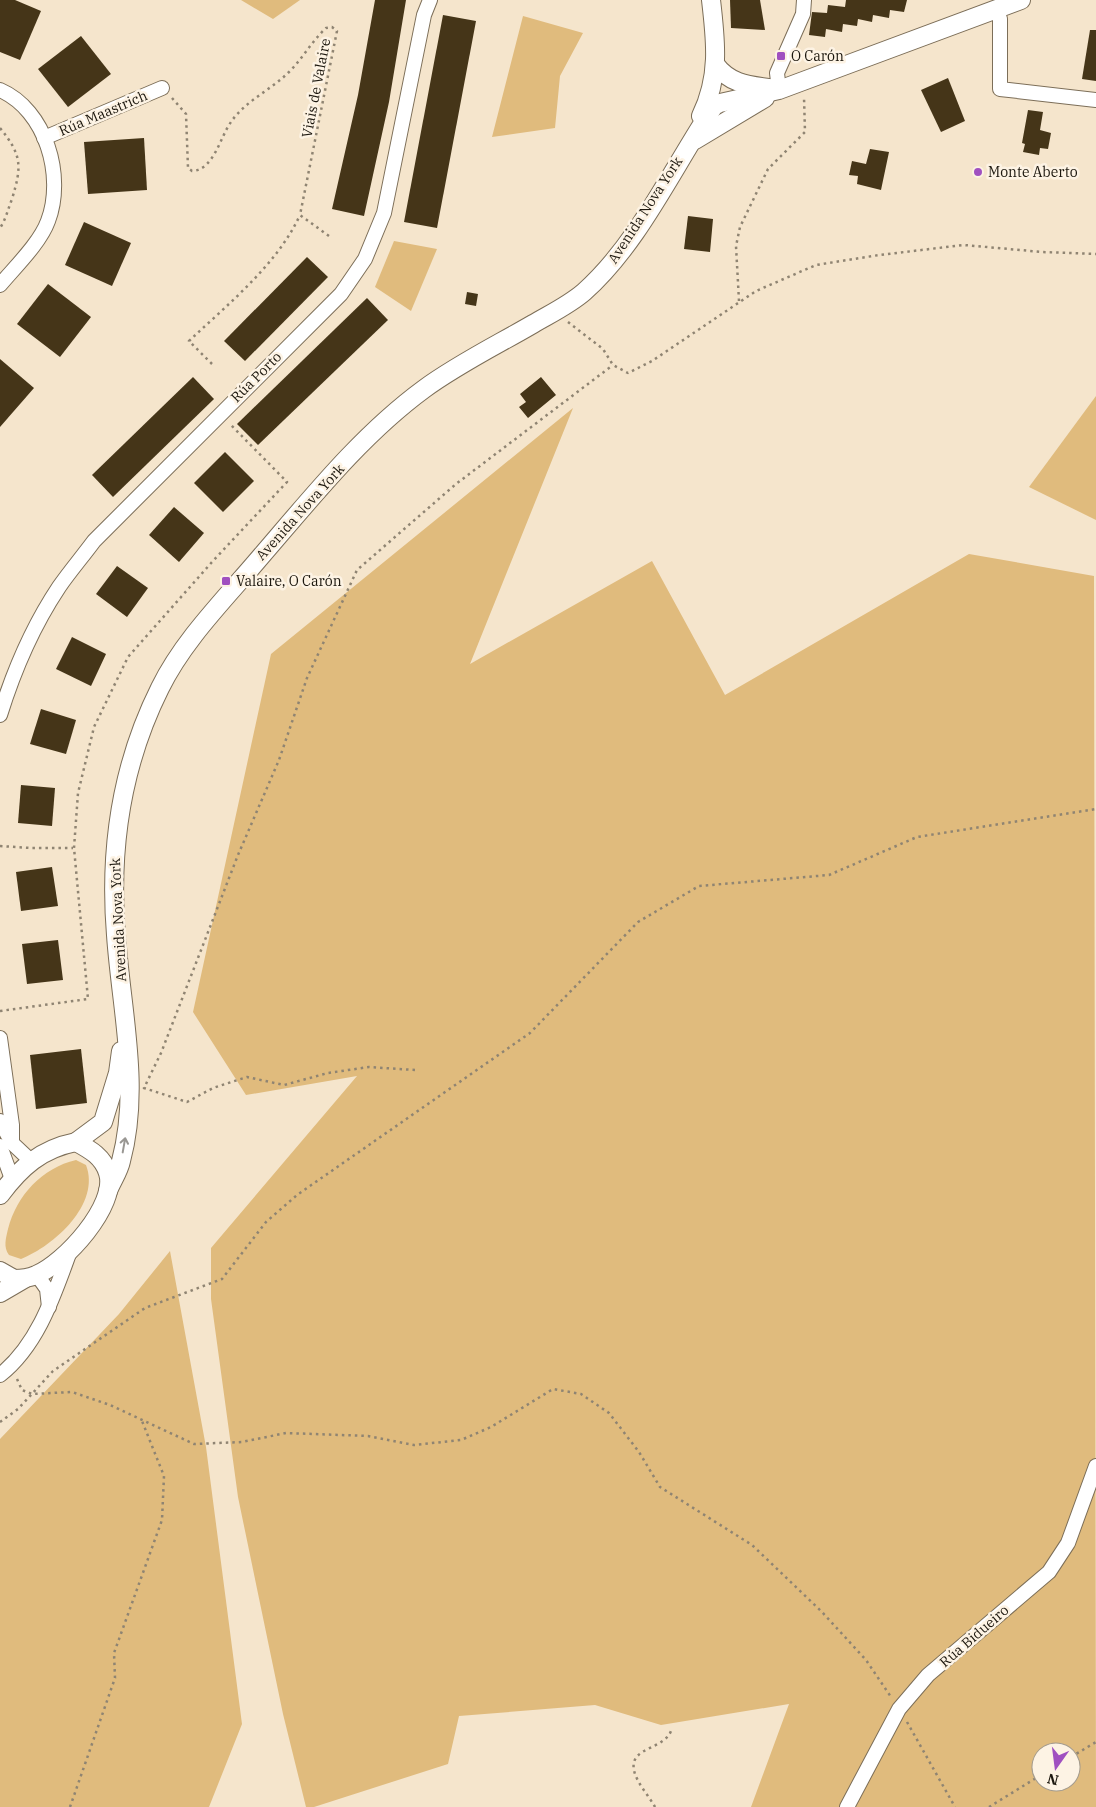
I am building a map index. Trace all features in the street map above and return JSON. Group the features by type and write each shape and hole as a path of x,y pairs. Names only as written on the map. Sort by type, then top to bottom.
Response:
{"street":[{"name":"Rúa Porto","path":"0,715 10,684 39,620 59,587 94,541 341,294 365,259 384,213 424,15 430,0"},
{"path":"688,144 711,103 715,78 711,0"},
{"path":"715,64 724,76 750,86 779,90 777,73 803,14 804,0"},
{"name":"Avenida Nova York","path":"30,1277 52,1267 70,1251 98,1218 121,1163 129,1115 131,1081 115,932 113,860 118,816 137,742 161,685 184,649 209,617 324,483 387,418 446,374 582,294 625,246 688,144 779,90 1021,0"},
{"path":"997,10 1000,19 1000,89 1096,100"},
{"name":"Rúa Maastrich","path":"44,138 162,88"},
{"path":"0,90 11,95 34,120 50,148 56,185 48,222 26,256 0,285"},
{"name":"Avenida Nova York","path":"711,103 720,103 779,90"},
{"path":"711,103 721,111 740,112"},
{"name":"Avenida Nova York","path":"30,1160 61,1145 76,1142 103,1122 118,1073 125,1028"},
{"path":"0,1038 12,1125 6,1144"},
{"path":"0,1121 12,1180"},
{"path":"76,1142 92,1150 102,1160 109,1175 108,1191"},
{"path":"0,1196 30,1160 6,1144"},
{"path":"0,1375 12,1366 33,1337 49,1307 70,1251"},
{"path":"0,1271 14,1279 30,1277 47,1290 49,1307"},
{"path":"0,1293 30,1277"},
{"name":"Rúa Bidueiro","path":"847,1807 899,1709 928,1675 1049,1572 1068,1543 1096,1466"}],"path":[{"name":"Viais de Valaire","path":"162,88 186,114 188,168 192,172 198,171 206,166 216,152 232,120 248,104 272,88 289,72 326,28 332,27 337,31 300,216 290,237 254,278 189,341 212,364"},
{"path":"739,302 736,246 740,227 768,169 805,132 803,80"},
{"path":"0,128 15,151 19,161 20,174 5,220 0,228"},
{"path":"300,216 329,236"},
{"path":"557,310 603,349 612,365 628,373 652,361 756,291 816,265 964,245 1096,254"},
{"path":"415,1070 370,1067 328,1074 284,1085 247,1077 213,1088 187,1102 144,1088 161,1054 238,855 279,760 307,678 357,570 456,484 612,365"},
{"path":"0,1422 18,1410 53,1371 146,1308 222,1279 266,1222 297,1195 530,1033 638,922 699,886 829,875 917,837 1096,809"},
{"path":"0,846 74,848"},
{"path":"12,1366 22,1390 32,1394 72,1392 110,1405 194,1444 242,1442 286,1433 368,1436 414,1445 461,1440 491,1427 553,1389 581,1394 609,1414 639,1452 660,1487 752,1546 822,1612 866,1660 899,1709 955,1807"},
{"path":"70,1807 115,1678 114,1653 162,1520 164,1476 141,1420"},
{"path":"655,1807 634,1770 634,1760 641,1751 659,1745 671,1735 672,1728"},
{"path":"1081,1751 1096,1742"},
{"path":"988,1807 1031,1781"}],"shaded area":[{"path":"241,0 300,0 273,19"},
{"path":"523,16 583,33 560,76 555,128 492,137"},
{"path":"394,241 437,249 411,311 375,287"},
{"path":"1096,396 1096,520 1029,487"},
{"path":"573,408 470,664 652,561 725,695 969,554 1094,576 1096,1807 751,1807 789,1704 661,1725 595,1705 459,1716 448,1764 314,1807 306,1807 283,1714 238,1497 211,1299 211,1248 357,1076 246,1095 193,1012 271,654"},
{"path":"76,1160 86,1165 89,1180 87,1194 72,1222 60,1234 34,1253 21,1259 9,1255 6,1246 8,1229 12,1217 25,1194 42,1176 52,1169"},
{"path":"170,1251 206,1447 242,1724 209,1807 0,1807 0,1439 119,1314"}],"building":[{"path":"0,0 15,0 41,11 20,60 0,52"},
{"path":"375,0 406,0 389,102 364,216 332,209 358,95"},
{"path":"730,0 760,0 765,30 731,28"},
{"path":"846,0 907,0 904,12 890,10 889,18 873,15 872,22 858,19 857,26 843,24 842,32 826,29 825,37 809,35 812,12 827,13 828,5 845,7"},
{"path":"443,15 476,21 437,228 404,222"},
{"path":"1090,30 1096,30 1096,81 1082,79"},
{"path":"81,36 111,74 68,107 38,69"},
{"path":"948,78 965,121 941,132 921,90"},
{"path":"1028,110 1043,112 1040,130 1051,133 1048,149 1040,148 1039,155 1023,152 1025,144 1022,143"},
{"path":"144,138 147,190 88,194 84,142"},
{"path":"870,149 889,152 881,190 857,184 858,176 849,175 852,161 866,164"},
{"path":"688,216 713,219 710,252 684,249"},
{"path":"84,222 131,243 112,286 65,265"},
{"path":"307,257 328,277 245,361 224,341"},
{"path":"48,284 91,317 60,357 17,324"},
{"path":"467,292 478,294 476,306 465,304"},
{"path":"367,298 388,320 258,445 237,424"},
{"path":"0,359 34,388 0,427"},
{"path":"193,377 214,399 113,497 92,475"},
{"path":"541,377 556,395 528,418 519,407 526,402 520,394"},
{"path":"225,452 254,481 223,512 194,483"},
{"path":"174,507 204,533 179,562 149,535"},
{"path":"117,566 148,588 127,617 96,594"},
{"path":"72,637 106,654 91,686 56,669"},
{"path":"41,709 76,720 66,754 30,744"},
{"path":"21,785 55,788 52,826 18,823"},
{"path":"52,867 58,906 21,911 16,872"},
{"path":"58,940 63,980 27,984 22,944"},
{"path":"81,1049 87,1103 36,1109 30,1055"}],"place":[{"name":"O Carón","path":"781,56"},
{"name":"Monte Aberto","path":"978,172"},
{"name":"Valaire, O Carón","path":"226,581"}]}
